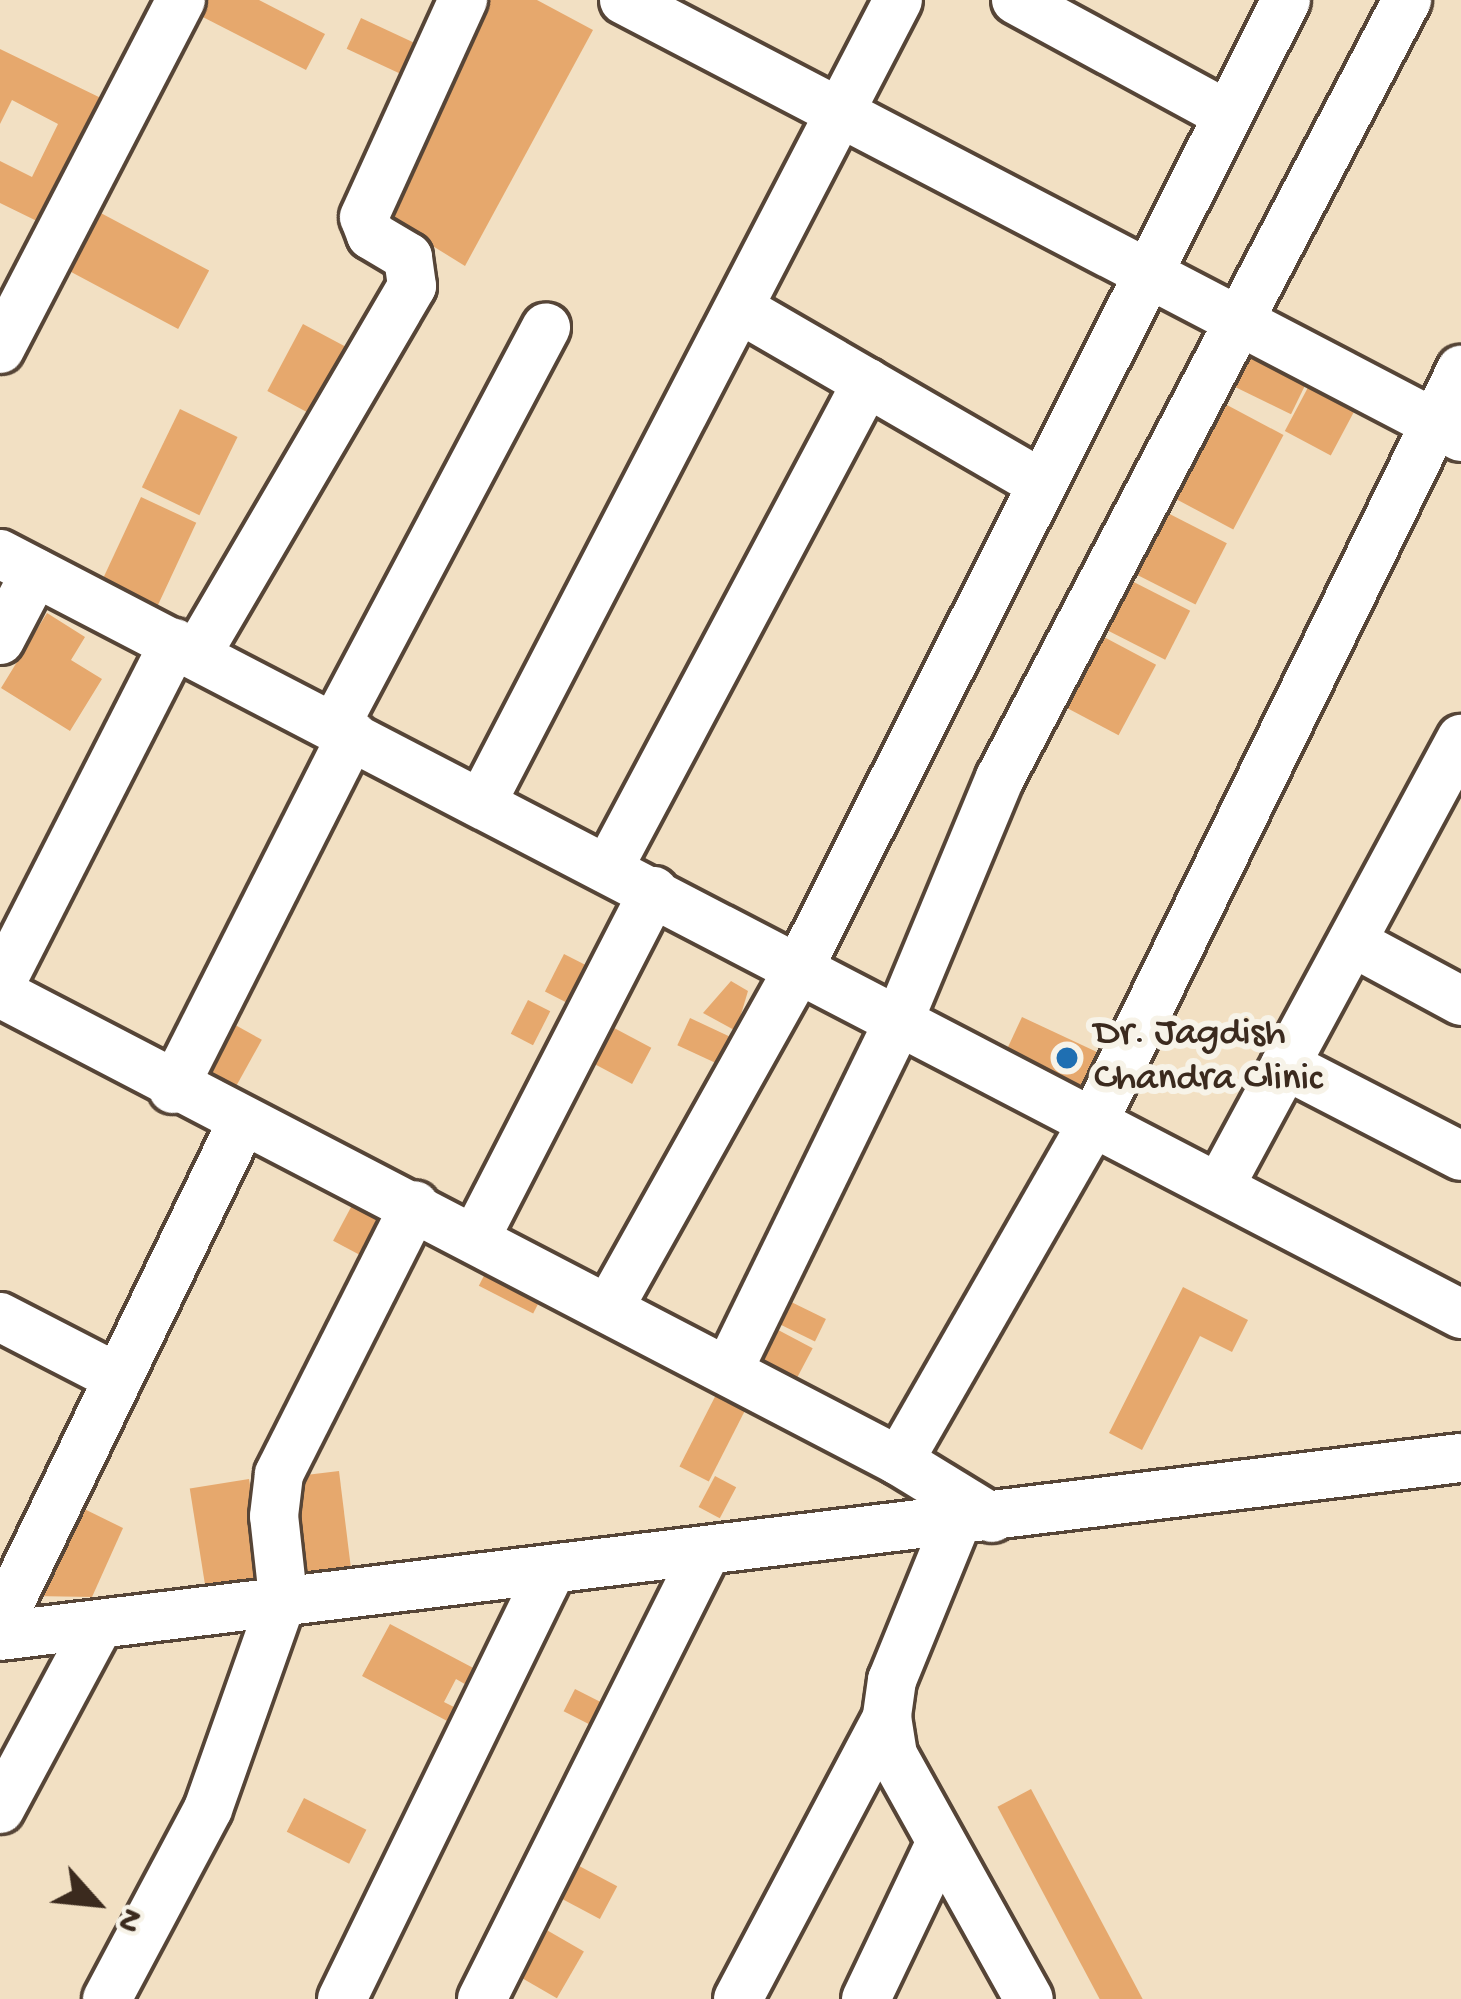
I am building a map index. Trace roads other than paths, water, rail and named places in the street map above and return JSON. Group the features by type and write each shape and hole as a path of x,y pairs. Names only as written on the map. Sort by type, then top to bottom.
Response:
{"street":[{"path":"0,350 181,0"},
{"path":"463,0 364,217 371,235 408,257 412,286 185,648 3,999 172,1089 415,1205 899,1461 975,1520"},
{"path":"624,0 1448,430"},
{"path":"482,802 898,0"},
{"path":"1016,0 1228,115"},
{"path":"609,1308 800,966 1038,482 1286,0"},
{"path":"728,1371 899,1018 1000,778 1407,0"},
{"path":"740,309 1038,482"},
{"path":"172,1089 344,730 546,327"},
{"path":"899,1461 1095,1119 1448,430 1461,370"},
{"path":"609,867 868,382"},
{"path":"0,640 18,563 1221,1184 1461,1313"},
{"path":"1221,1184 1461,740"},
{"path":"476,1237 654,890"},
{"path":"1352,942 1461,1001"},
{"path":"1285,1065 1461,1156"},
{"path":"0,1623 242,1122"},
{"path":"107,1999 208,1809 283,1597 274,1516 279,1474 415,1205"},
{"path":"0,1317 118,1378"},
{"path":"0,1636 96,1630 283,1597 550,1573 1461,1458"},
{"path":"975,1520 892,1680 887,1718 893,1755 1029,1999"},
{"path":"482,1999 706,1552"},
{"path":"342,1999 550,1573"},
{"path":"0,1809 96,1630"},
{"path":"738,1999 887,1718"},
{"path":"866,1999 941,1842"}],"place":[{"name":"Dr. Jagdish Chandra Clinic","path":"1067,1058"}]}
